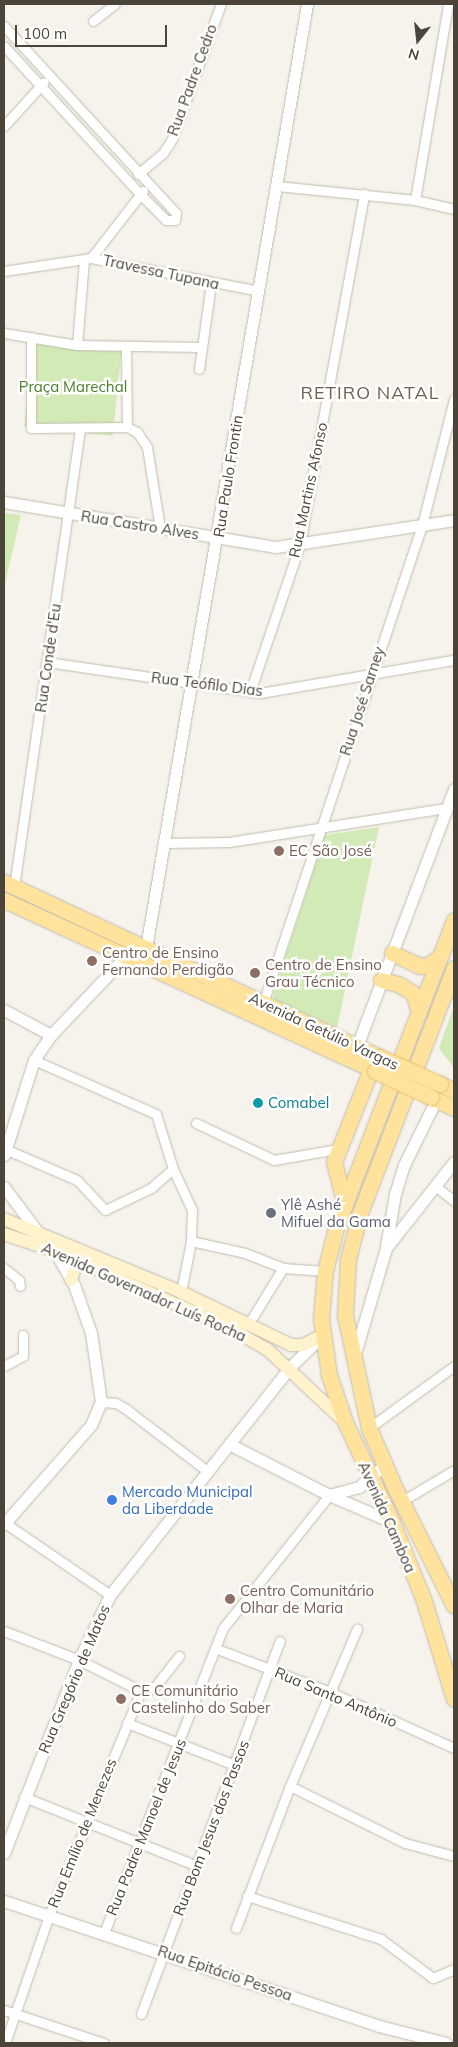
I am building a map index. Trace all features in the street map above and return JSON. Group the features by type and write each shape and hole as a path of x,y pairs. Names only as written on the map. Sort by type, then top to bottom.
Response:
{"main road":[{"name":"Avenida Getúlio Vargas","path":"9,885 357,1046 375,1066 440,1084 454,1091"},
{"name":"Avenida Getúlio Vargas","path":"4,900 375,1066 454,1108"},
{"name":"Avenida Camboa","path":"454,920 345,1206 324,1271 321,1336 329,1375 345,1422 370,1479 392,1522 444,1661 454,1699"},
{"path":"392,953 420,966 429,965 441,955"},
{"path":"362,1408 352,1362 345,1315 348,1259 360,1213 454,968"},
{"path":"381,980 398,984 413,993 419,1012"},
{"path":"345,1206 334,1171 338,1149 375,1066"},
{"name":"Avenida Governador Luís Rocha","path":"4,1219 36,1230 181,1292 249,1323 291,1345 302,1345 321,1336"},
{"name":"Avenida Governador Luís Rocha","path":"4,1234 55,1251 230,1328 268,1350 345,1422"},
{"path":"71,1280 75,1268 83,1263"},
{"path":"321,1336 332,1334 340,1340 350,1383 362,1408"},
{"name":"Avenida Camboa","path":"362,1408 384,1465 451,1590 454,1606"},
{"path":"444,1661 448,1648 454,1646"}],"street":[{"path":"93,22 115,4"},
{"name":"Rua Padre Cedro","path":"138,174 163,153 172,139 221,4"},
{"name":"Rua Paulo Frontin","path":"146,948 218,538 307,4"},
{"path":"415,200 448,4"},
{"path":"4,26 148,185 176,213 175,220 166,220 140,194 4,46"},
{"path":"4,126 49,76"},
{"path":"78,345 88,258 148,185"},
{"path":"277,186 415,200 454,209"},
{"name":"Rua Martins Afonso","path":"250,692 300,544 364,194"},
{"name":"Travessa Tupana","path":"4,271 88,258 211,284 259,291"},
{"path":"199,369 211,284"},
{"path":"4,333 78,345 126,348 201,347"},
{"path":"31,337 31,428 127,427 142,437 147,448 160,528"},
{"path":"126,348 127,427"},
{"name":"Rua José Sarney","path":"263,1003 370,676 422,525 454,399"},
{"name":"Rua Conde d'Eu","path":"9,885 47,662 80,428"},
{"name":"Rua Castro Alves","path":"4,502 276,547 454,520"},
{"name":"Rua Teófilo Dias","path":"47,662 250,692 268,692 370,676 454,660"},
{"path":"357,1046 454,789"},
{"path":"165,843 229,842 447,808"},
{"path":"126,956 51,1035 34,1060 4,1152 77,1180 105,1210 150,1188 174,1169"},
{"path":"4,1010 51,1035"},
{"path":"34,1060 147,1108 156,1114 162,1124 174,1169 192,1210 191,1241 181,1292"},
{"path":"352,1362 386,1248 394,1194 404,1165 433,1098"},
{"path":"196,1123 274,1160 338,1149"},
{"path":"386,1248 454,1162"},
{"path":"435,1186 454,1201"},
{"path":"4,1187 36,1230 55,1251 71,1280 91,1333 101,1402 91,1424 4,1524 110,1595"},
{"path":"191,1241 245,1253 283,1268 324,1271"},
{"path":"4,1268 19,1280 20,1286"},
{"path":"249,1323 283,1268"},
{"path":"345,1315 359,1318 367,1313"},
{"path":"4,1366 23,1356 24,1335"},
{"name":"Rua Gregório de Matos","path":"4,1852 78,1660 110,1595 289,1368 321,1336"},
{"path":"369,1428 454,1366"},
{"path":"101,1402 116,1403 126,1409 207,1471"},
{"path":"229,1444 329,1495 392,1522"},
{"path":"329,1495 352,1490 370,1479 384,1465"},
{"path":"402,1501 454,1470"},
{"name":"Rua Padre Manoel de Jesus","path":"104,1933 179,1745 219,1637 230,1618 329,1495"},
{"path":"236,1928 290,1786 357,1629"},
{"path":"4,1631 78,1660 141,1691 153,1689 179,1656"},
{"name":"Rua Bom Jesus dos Passos","path":"141,2014 195,1865 271,1670 280,1641"},
{"name":"Rua Santo Antônio","path":"216,1649 330,1692 454,1748"},
{"name":"Rua Emílio de Menezes","path":"5,2043 49,1915 85,1822 141,1691"},
{"path":"127,1723 179,1745 235,1765"},
{"path":"290,1786 405,1843 454,1856"},
{"path":"24,1797 195,1865"},
{"path":"247,1896 381,1938 433,1978 454,1969"},
{"name":"Rua Epitácio Pessoa","path":"4,1901 163,1952 379,2026 446,2043"},
{"path":"4,2010 104,2043"}],"green space":[{"name":"Praça Marechal","path":"33,342 122,351 113,436 24,427"},
{"path":"4,513 21,515 4,588"},
{"path":"379,827 337,1028 274,999 273,995 325,835"},
{"path":"454,1006 454,1068 439,1048"}],"place":[{"name":"EC São José","path":"279,851"},
{"name":"Centro de Ensino Fernando Perdigão","path":"92,961"},
{"name":"Centro de Ensino Grau Técnico","path":"255,973"},
{"name":"Comabel","path":"258,1103"},
{"name":"Ylê Ashé Mifuel da Gama","path":"271,1213"},
{"name":"Mercado Municipal da Liberdade","path":"112,1500"},
{"name":"Centro Comunitário Olhar de Maria","path":"230,1599"},
{"name":"CE Comunitário Castelinho do Saber","path":"121,1699"}],"district":[{"name":"RETIRO NATAL","path":"370,393"}]}
